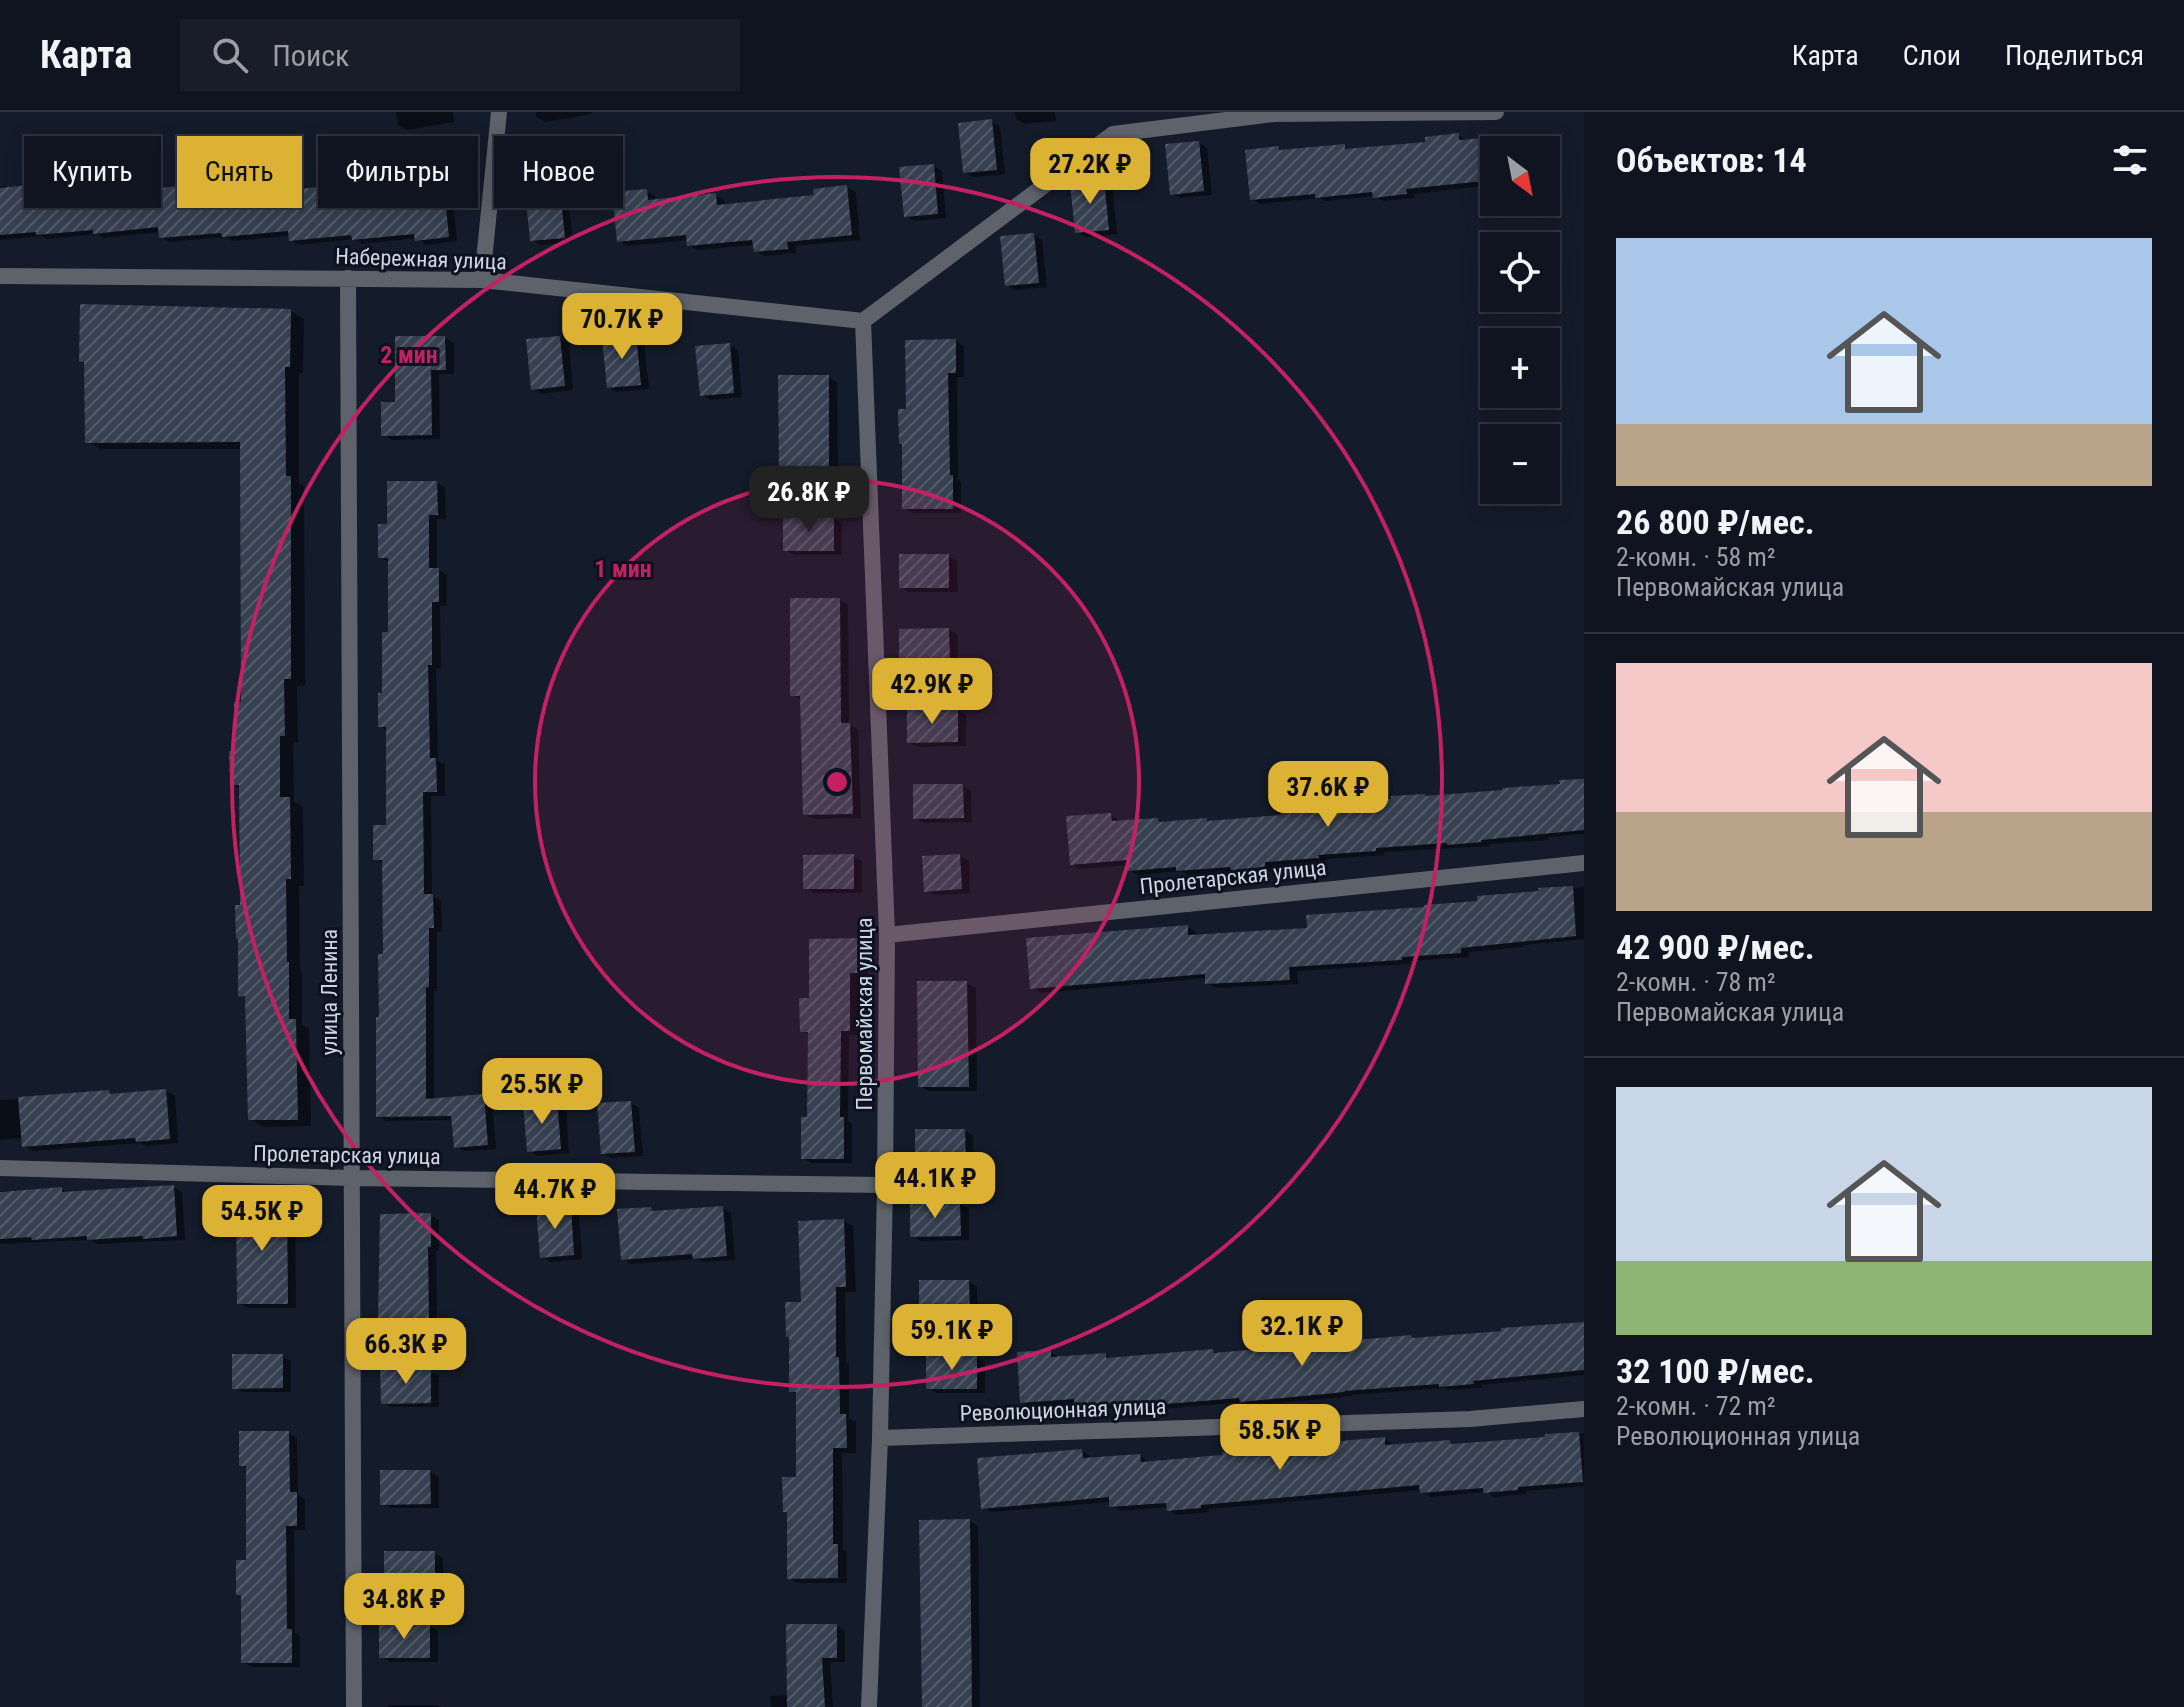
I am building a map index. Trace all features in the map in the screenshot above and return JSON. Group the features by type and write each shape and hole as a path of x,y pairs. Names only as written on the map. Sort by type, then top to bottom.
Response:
{"street":[{"path":"482,280 499,112"},
{"path":"863,321 1113,134 1274,114 1496,112"},
{"name":"Набережная улица","path":"0,276 482,280 863,321"},
{"name":"улица Ленина","path":"348,278 354,1707"},
{"name":"Первомайская улица","path":"863,321 887,935 880,1438 869,1707"},
{"name":"Пролетарская улица","path":"887,935 1584,863"},
{"name":"Пролетарская улица","path":"0,1168 352,1178 885,1185"},
{"name":"Революционная улица","path":"880,1438 1470,1419 1584,1409"}],"building":[{"path":"992,119 997,170 963,173 958,123"},
{"path":"1459,133 1459,140 1480,138 1480,181 1406,189 1407,194 1373,198 1372,192 1250,200 1245,150 1345,144 1345,149 1425,142 1425,137"},
{"path":"1199,141 1204,191 1170,195 1165,144"},
{"path":"934,164 938,214 904,217 899,167"},
{"path":"1104,179 1109,230 1075,233 1070,183"},
{"path":"24,185 24,208 161,208 161,188 177,186 177,208 302,208 302,189 318,187 318,208 446,208 449,237 415,241 414,234 352,240 351,235 289,241 288,231 222,237 221,233 159,238 158,227 93,234 93,230 0,235 0,188"},
{"path":"847,185 852,235 787,242 788,249 754,252 752,240 687,246 686,235 617,242 614,208 623,208 623,191 647,189 648,200 716,193 717,205 814,195 813,189"},
{"path":"527,208 562,208 565,238 530,241"},
{"path":"1034,233 1039,283 1005,286 1000,236"},
{"path":"80,304 291,309 290,367 285,367 286,476 291,476 291,679 284,679 285,736 280,736 280,797 290,797 291,879 286,879 287,962 289,1019 296,1019 298,1120 248,1120 245,996 238,997 235,905 240,905 239,785 230,785 229,751 234,751 234,702 241,702 240,442 85,443 84,362 79,362"},
{"path":"636,334 641,385 607,388 602,338"},
{"path":"395,336 445,336 446,370 431,370 432,435 381,436 381,402 395,402"},
{"path":"560,336 565,386 531,390 526,339"},
{"path":"956,339 956,373 948,373 953,509 902,509 902,444 899,444 898,409 906,409 905,340"},
{"path":"730,343 734,393 700,396 695,346"},
{"path":"778,375 829,375 829,470 779,471"},
{"path":"387,481 437,481 438,515 429,515 429,568 439,568 439,602 432,602 432,665 428,665 430,758 436,758 437,792 423,792 424,894 433,894 434,928 429,928 429,987 426,987 426,1099 484,1094 488,1145 454,1148 451,1116 376,1117 378,954 383,954 382,860 373,860 373,825 386,825 386,727 378,727 378,693 382,693 382,632 388,632 388,558 378,558 378,524 387,524"},
{"path":"834,516 834,551 783,551 783,517"},
{"path":"899,554 949,554 949,588 899,588"},
{"path":"790,598 840,598 841,723 850,723 853,814 803,815 800,696 790,696"},
{"path":"949,628 950,662 899,663 899,629"},
{"path":"958,708 958,742 907,743 907,709"},
{"path":"1584,779 1584,830 1482,842 1376,848 1376,851 1318,855 1319,858 1265,862 1265,867 1231,870 1230,867 1176,871 1176,867 1128,871 1127,860 1070,865 1066,816 1111,813 1112,821 1158,818 1159,822 1207,818 1207,821 1281,815 1281,810 1338,806 1338,803 1391,799 1391,796 1502,790"},
{"path":"913,784 963,784 964,818 913,819"},
{"path":"854,854 854,889 803,889 803,855"},
{"path":"960,854 962,889 924,892 922,856"},
{"path":"1573,886 1576,936 1461,948 1461,953 1402,957 1402,960 1289,967 1290,980 1205,984 1205,974 1030,989 1026,938 1188,925 1188,935 1307,928 1306,915 1424,907 1477,901 1477,896"},
{"path":"860,938 860,973 850,973 850,1031 841,1031 840,1117 844,1117 844,1159 801,1159 801,1117 807,1117 808,1032 800,1032 799,998 809,998 809,939"},
{"path":"917,981 967,981 969,1087 918,1087"},
{"path":"166,1089 170,1139 136,1142 135,1138 22,1147 18,1097"},
{"path":"557,1099 561,1149 527,1152 523,1102"},
{"path":"631,1101 635,1152 601,1154 597,1103"},
{"path":"915,1129 965,1129 966,1163 915,1164"},
{"path":"174,1185 177,1236 87,1240 87,1236 0,1239 0,1192 62,1187 62,1192"},
{"path":"236,1202 287,1202 288,1304 237,1304"},
{"path":"960,1202 961,1236 910,1237 910,1203"},
{"path":"571,1205 574,1255 540,1258 536,1207"},
{"path":"723,1206 727,1256 693,1259 692,1254 621,1260 617,1209 651,1207 652,1211"},
{"path":"431,1213 429,1319 378,1319 380,1214"},
{"path":"844,1219 846,1287 836,1287 836,1357 839,1357 840,1414 846,1414 847,1448 833,1448 833,1544 838,1544 838,1578 787,1579 787,1512 783,1512 782,1477 796,1477 796,1392 789,1392 789,1337 786,1337 785,1302 801,1302 798,1221"},
{"path":"919,1280 969,1280 970,1314 919,1315"},
{"path":"1584,1322 1584,1370 1473,1381 1474,1384 1344,1391 1240,1402 1239,1398 1129,1407 1128,1401 1075,1406 1074,1399 1020,1403 1017,1352 1051,1350 1051,1357 1106,1353 1106,1358 1213,1349 1214,1353"},
{"path":"232,1354 283,1354 283,1388 232,1389"},
{"path":"926,1355 977,1355 977,1389 926,1389"},
{"path":"380,1369 431,1369 431,1403 381,1404"},
{"path":"239,1431 289,1431 290,1492 297,1492 297,1526 286,1526 287,1629 292,1629 292,1663 241,1663 241,1595 236,1595 236,1560 246,1560 246,1466 239,1466"},
{"path":"1579,1432 1583,1482 1483,1493 1483,1488 1420,1493 1419,1485 1201,1505 1201,1508 1167,1511 1166,1503 1109,1507 1109,1497 981,1509 977,1458 1082,1449 1083,1458 1140,1454 1141,1462 1385,1437 1385,1445 1450,1440 1451,1444"},
{"path":"380,1470 430,1470 431,1504 380,1505"},
{"path":"970,1519 972,1707 922,1707 919,1520"},
{"path":"384,1551 435,1551 435,1585 384,1585"},
{"path":"379,1624 430,1624 430,1658 379,1658"},
{"path":"786,1624 837,1624 837,1658 822,1658 825,1707 787,1707"}]}
